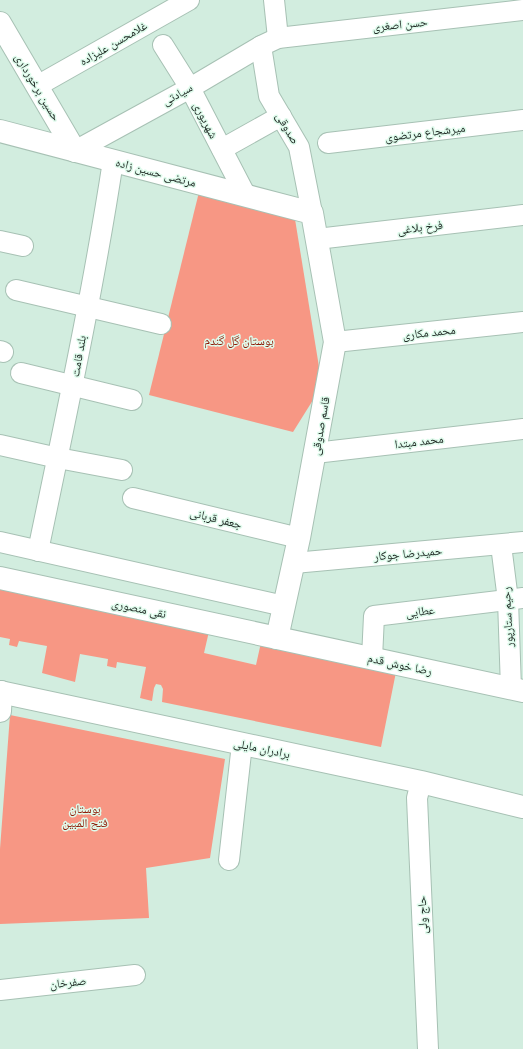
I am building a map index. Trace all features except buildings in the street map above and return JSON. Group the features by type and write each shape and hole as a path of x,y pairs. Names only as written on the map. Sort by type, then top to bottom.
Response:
{"street":[{"name":"غلامحسن علیزاده","path":"37,86 189,0"},
{"name":"صدوقی","path":"274,0 270,42 269,96 300,147 312,213"},
{"name":"حسن اصغری","path":"270,42 523,10"},
{"name":"حسین برخورداری","path":"0,23 75,151"},
{"name":"سیادتی","path":"75,151 270,42"},
{"name":"شهریوری","path":"163,45 190,88 246,196"},
{"path":"222,149 281,116"},
{"name":"میرشجاع مرتضوی","path":"328,143 523,120"},
{"name":"مرتضی حسین زاده","path":"0,131 312,213"},
{"name":"بلند قامت","path":"38,551 73,386 104,220 113,161"},
{"name":"قاسم صدوقی","path":"277,638 299,538 335,342 312,213"},
{"name":"فرخ بلاغی","path":"317,239 523,215"},
{"path":"0,241 23,246"},
{"path":"16,290 161,324"},
{"name":"محمد مکاری","path":"335,342 523,322"},
{"path":"20,373 132,400"},
{"name":"محمد مبتدا","path":"315,453 523,429"},
{"path":"0,445 122,470"},
{"name":"جعفر قربانی","path":"133,498 299,538"},
{"path":"0,542 284,606"},
{"name":"حمیدرضا جوکار","path":"294,563 501,546 523,542"},
{"name":"رحیم ستارپور","path":"501,546 515,599 517,690"},
{"name":"نقی منصوری","path":"0,578 277,638"},
{"name":"عطایی","path":"372,658 374,616 515,599"},
{"name":"رضا خوش قدم","path":"277,638 517,690"},
{"name":"برادران مایلی","path":"0,699 242,744 421,782 523,807"},
{"path":"229,860 242,744"},
{"name":"حاج ولی","path":"421,782 417,798 428,1049"},
{"name":"صفرخان","path":"0,990 135,975"}],"green space":[{"name":"بوستان گل گندم","path":"200,188 294,213 320,373 313,400 293,432 149,395"},
{"path":"0,583 210,627 204,653 256,665 262,638 397,667 381,747 162,702 163,689 161,685 156,684 152,701 140,698 146,667 117,662 116,668 107,666 108,659 80,654 75,682 42,673 47,646 19,641 17,647 9,645 10,639 0,637"},
{"name":"بوستان فتح المبین","path":"10,715 225,759 210,858 146,868 149,918 0,924 0,849"}]}
